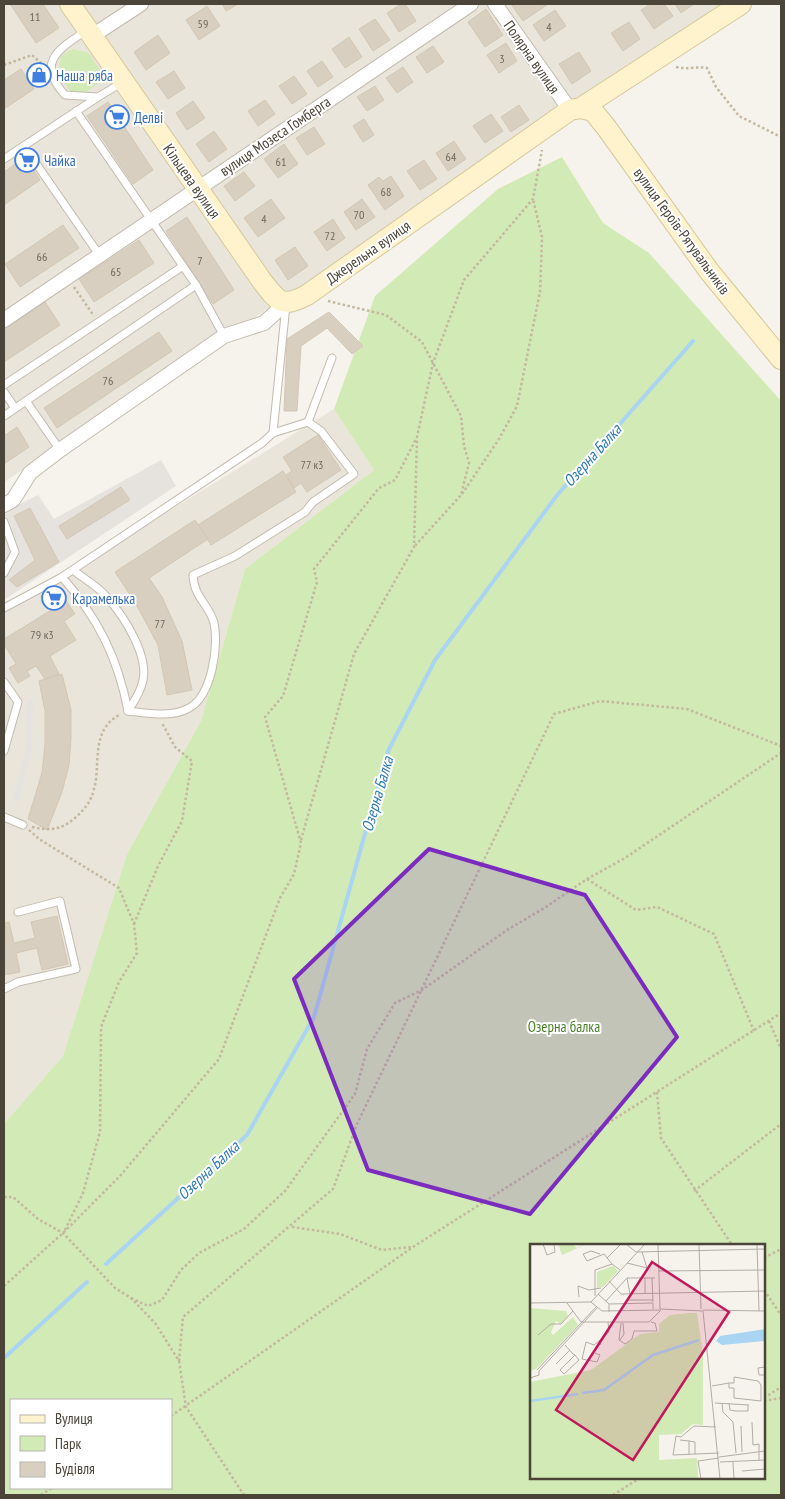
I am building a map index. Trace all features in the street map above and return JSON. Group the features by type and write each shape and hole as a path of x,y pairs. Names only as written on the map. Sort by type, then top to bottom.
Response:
{"main road":[{"name":"Кільцева вулиця","path":"70,4 197,189 272,294 279,301 286,304"},
{"name":"Джерельна вулиця","path":"286,304 307,295 546,126 741,4"},
{"name":"вулиця Героїв-Рятувальників","path":"575,109 593,111 709,270 781,359"}],"street":[{"path":"90,33 141,4"},
{"name":"вулиця Мозеса Гомберга","path":"4,320 152,222 197,189 471,4"},
{"name":"Полярна вулиця","path":"495,4 575,109"},
{"name":"Джерельна вулиця","path":"4,506 13,500 30,472 60,450 224,336 264,323 286,304"}],"lane":[{"path":"90,33 62,47 52,58 50,71 58,87 65,95 98,97"},
{"path":"4,159 123,81"},
{"path":"76,111 196,285 224,336"},
{"path":"24,146 100,256"},
{"path":"4,385 183,266"},
{"path":"4,416 196,285"},
{"path":"273,433 286,304"},
{"path":"308,422 332,358"},
{"path":"4,392 15,408"},
{"path":"26,401 60,450"},
{"path":"4,599 4,607 62,577 262,443 273,433 308,422"},
{"path":"128,712 162,714 189,709 195,703 210,676 216,656 217,640 213,621 194,588 193,575 235,556 305,512 313,502 354,474 321,431 308,422"},
{"path":"4,522 15,552 4,573"},
{"path":"73,570 105,595 124,620 137,646 144,667 143,683 128,712"},
{"path":"62,577 103,632 122,679 128,712"},
{"path":"4,682 18,702 4,751"},
{"path":"4,818 23,825"},
{"path":"4,989 18,982 76,969 60,901 18,912"}],"path":[{"path":"4,65 32,55"},
{"path":"672,65 684,70 696,66 707,68 716,87 738,116 781,137"},
{"path":"4,1286 63,1233 120,1176 219,1059 280,898 294,874 301,842 354,654 414,547 461,495 517,406 540,292 542,238 533,200 546,126"},
{"path":"414,547 417,437 433,363 464,280 533,200"},
{"path":"68,278 98,322"},
{"path":"307,295 386,315 422,342 461,416 464,446 469,463 461,495"},
{"path":"301,842 265,716 283,696 317,582 314,569 379,488 395,480 417,437"},
{"path":"244,1495 186,1407 179,1361 183,1317 334,1189 357,1124 554,714 600,701 687,710 781,746"},
{"path":"23,825 49,831 68,825 86,808 94,788 96,750 104,731 114,717 128,712"},
{"path":"134,924 158,866 182,821 192,761 176,747 162,722 162,714"},
{"path":"4,1197 13,1196 38,1219 63,1233 115,1288 148,1306 162,1300 181,1270 199,1253 244,1229 285,1191 355,1094 367,1049 395,1003 422,990 507,930 546,907 587,879 625,858 781,754"},
{"path":"23,825 39,839 119,888 134,924 137,953 119,982 101,1027 100,1132 83,1193 63,1233"},
{"path":"587,879 636,910 658,907 714,934 754,1031"},
{"path":"172,1415 412,1247 781,1013"},
{"path":"769,1021 781,1049"},
{"path":"657,1092 661,1138 694,1191 731,1244"},
{"path":"694,1191 781,1124"},
{"path":"291,1227 340,1234 382,1250 412,1247"},
{"path":"765,1257 781,1249"},
{"path":"765,1291 781,1315"},
{"path":"131,1298 155,1323 179,1361"},
{"path":"765,1399 781,1387"},
{"path":"765,1400 781,1398"},
{"path":"613,1495 638,1479"}],"highlighted area":[{"path":"429,849 585,895 677,1037 530,1214 368,1170 294,979"}],"shaded area":[{"path":"4,4 732,4 4,482"},
{"path":"334,409 374,470 245,569 201,721 127,854 63,1056 4,1124 4,613"},
{"path":"161,460 176,486 4,600 4,512 38,495 54,519"},
{"path":"27,699 33,699 32,751 18,803 12,801 25,751"}],"green space":[{"path":"72,49 89,53 101,72 98,83 85,93 71,93 58,72 61,56"},
{"name":"Озерна балка","path":"562,157 603,223 649,253 781,401 781,1495 4,1495 4,1124 63,1056 127,854 201,721 245,569 374,470 334,409 375,296 498,189"}],"building":[{"path":"10,4 43,4 59,28 36,43"},
{"path":"222,4 238,4 226,11"},
{"path":"401,4 405,4 416,21 399,32 387,13"},
{"path":"511,4 546,4 547,5 523,21"},
{"path":"651,4 664,4 673,16 654,29 641,10"},
{"path":"675,4 694,4 681,13"},
{"path":"207,6 220,26 199,40 186,20"},
{"path":"486,9 503,35 485,47 468,22"},
{"path":"555,10 566,26 544,41 533,25"},
{"path":"375,19 390,40 373,51 359,29"},
{"path":"629,22 640,39 623,51 611,33"},
{"path":"158,35 170,53 146,70 134,52"},
{"path":"349,37 362,57 345,68 332,49"},
{"path":"506,43 517,61 499,73 487,55"},
{"path":"433,46 444,62 427,73 416,57"},
{"path":"579,52 591,71 572,84 559,64"},
{"path":"322,61 333,77 318,87 307,71"},
{"path":"403,67 413,82 397,93 386,78"},
{"name":"Наша ряба","path":"39,68 46,78 40,82 33,72"},
{"path":"21,69 34,89 4,109 4,80"},
{"path":"174,71 185,88 168,99 156,82"},
{"path":"294,76 307,94 292,104 279,86"},
{"path":"375,86 384,100 367,111 357,97"},
{"path":"265,100 275,114 258,126 248,111"},
{"path":"193,101 205,118 187,130 176,113"},
{"path":"108,102 153,170 133,184 87,116"},
{"path":"519,105 529,120 511,132 501,117"},
{"path":"491,114 503,131 485,143 473,126"},
{"path":"364,119 374,135 363,142 353,126"},
{"path":"314,127 325,144 307,155 296,138"},
{"path":"214,131 227,149 209,162 196,144"},
{"path":"454,141 466,159 448,171 436,153"},
{"path":"284,144 298,164 278,178 264,159"},
{"path":"25,157 40,180 4,205 4,172"},
{"path":"424,160 437,179 420,190 407,171"},
{"path":"244,172 255,186 235,201 224,186"},
{"path":"391,176 404,196 385,210 368,185 379,177 383,181"},
{"path":"271,199 285,218 258,237 244,218"},
{"path":"362,199 375,217 356,230 344,212"},
{"path":"187,217 234,290 213,304 166,231"},
{"path":"333,219 345,238 327,251 314,232"},
{"path":"63,225 79,248 20,287 5,264"},
{"path":"139,240 154,263 94,302 79,279"},
{"path":"295,247 308,266 288,280 275,260"},
{"path":"45,302 60,325 4,362 4,329"},
{"path":"329,312 363,346 352,354 327,328 301,346 297,411 284,411 287,339"},
{"path":"159,332 172,351 57,428 44,408"},
{"path":"17,427 29,447 4,464 4,436"},
{"path":"318,435 341,470 307,492 301,483 294,488 286,475 292,471 283,457"},
{"path":"283,471 296,492 211,545 198,525"},
{"path":"121,487 130,500 67,539 59,526"},
{"path":"30,508 59,562 17,587 9,580 35,560 14,516"},
{"path":"195,520 208,539 149,578 162,597 182,641 192,690 167,695 158,645 136,604 115,572"},
{"path":"61,593 75,614 64,621 76,640 50,656 59,674 45,679 36,666 27,671 30,676 18,683 9,668 16,664 4,644 4,639 53,609 48,601"},
{"path":"62,674 71,710 69,765 62,792 47,830 28,819 42,773 45,744 45,711 39,681"},
{"path":"57,916 68,964 42,970 37,948 16,953 20,972 4,975 4,923 9,922 14,943 35,938 31,922"}],"waterway":[{"name":"Озерна Балка","path":"106,1264 247,1135 314,1017 388,751 435,660 558,494 693,341"},
{"name":"Озерна Балка","path":"4,1358 87,1282"}],"place":[{"name":"Наша ряба","path":"39,75"},
{"name":"Делві","path":"117,117"},
{"name":"Чайка","path":"27,160"},
{"name":"Карамелька","path":"54,598"}]}
